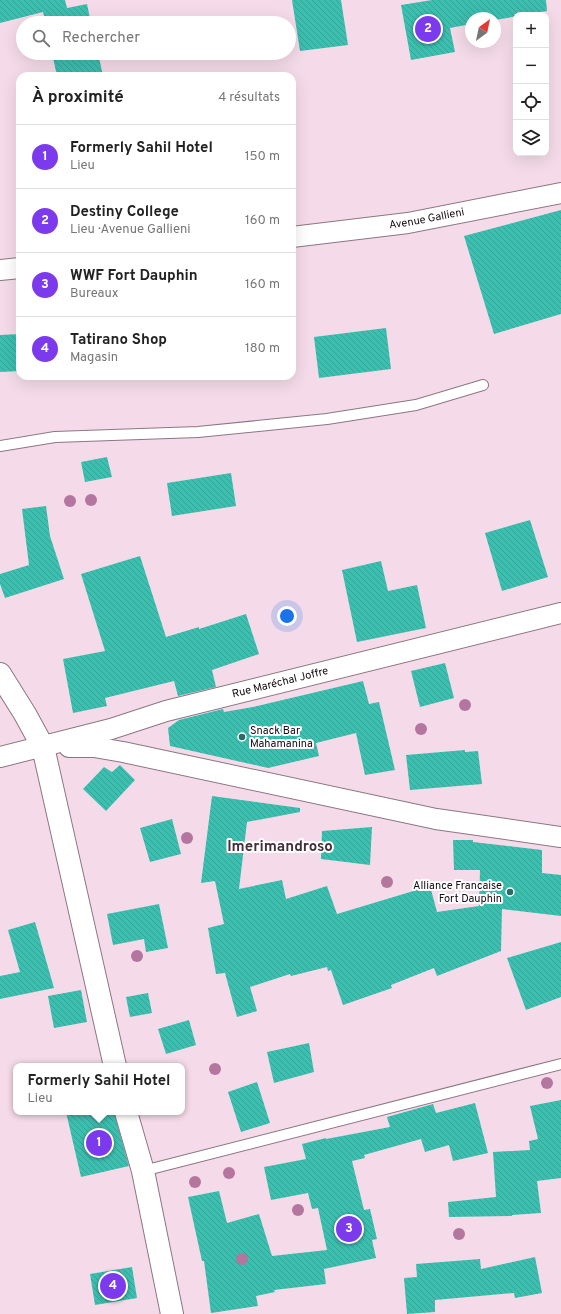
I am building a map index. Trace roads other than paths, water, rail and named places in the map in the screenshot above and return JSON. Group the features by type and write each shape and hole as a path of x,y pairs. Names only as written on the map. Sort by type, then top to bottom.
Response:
{"main road":[{"path":"0,674 25,714 43,747 114,1063"},
{"path":"127,1115 143,1171 172,1314"}],"street":[{"name":"Avenue Gallieni","path":"296,237 408,223 561,193"},
{"path":"0,270 16,268"},
{"name":"Rue Maréchal Joffre","path":"0,757 111,729 166,711 561,613"},
{"path":"43,747 94,747 123,752 436,819 561,837"}],"lane":[{"path":"0,446 55,437 198,432 326,419 416,405 483,385"},
{"path":"143,1171 561,1064"}],"place":[{"name":"Destiny College","path":"428,29"},
{"name":"Snack Bar Mahamanina","path":"242,737"},
{"name":"Alliance Francaise Fort Dauphin","path":"510,892"},
{"name":"Formerly Sahil Hotel","path":"99,1143"},
{"name":"WWF Fort Dauphin","path":"349,1229"},
{"name":"Tatirano Shop","path":"113,1286"}],"district":[{"name":"Imerimandroso","path":"280,847"}]}
